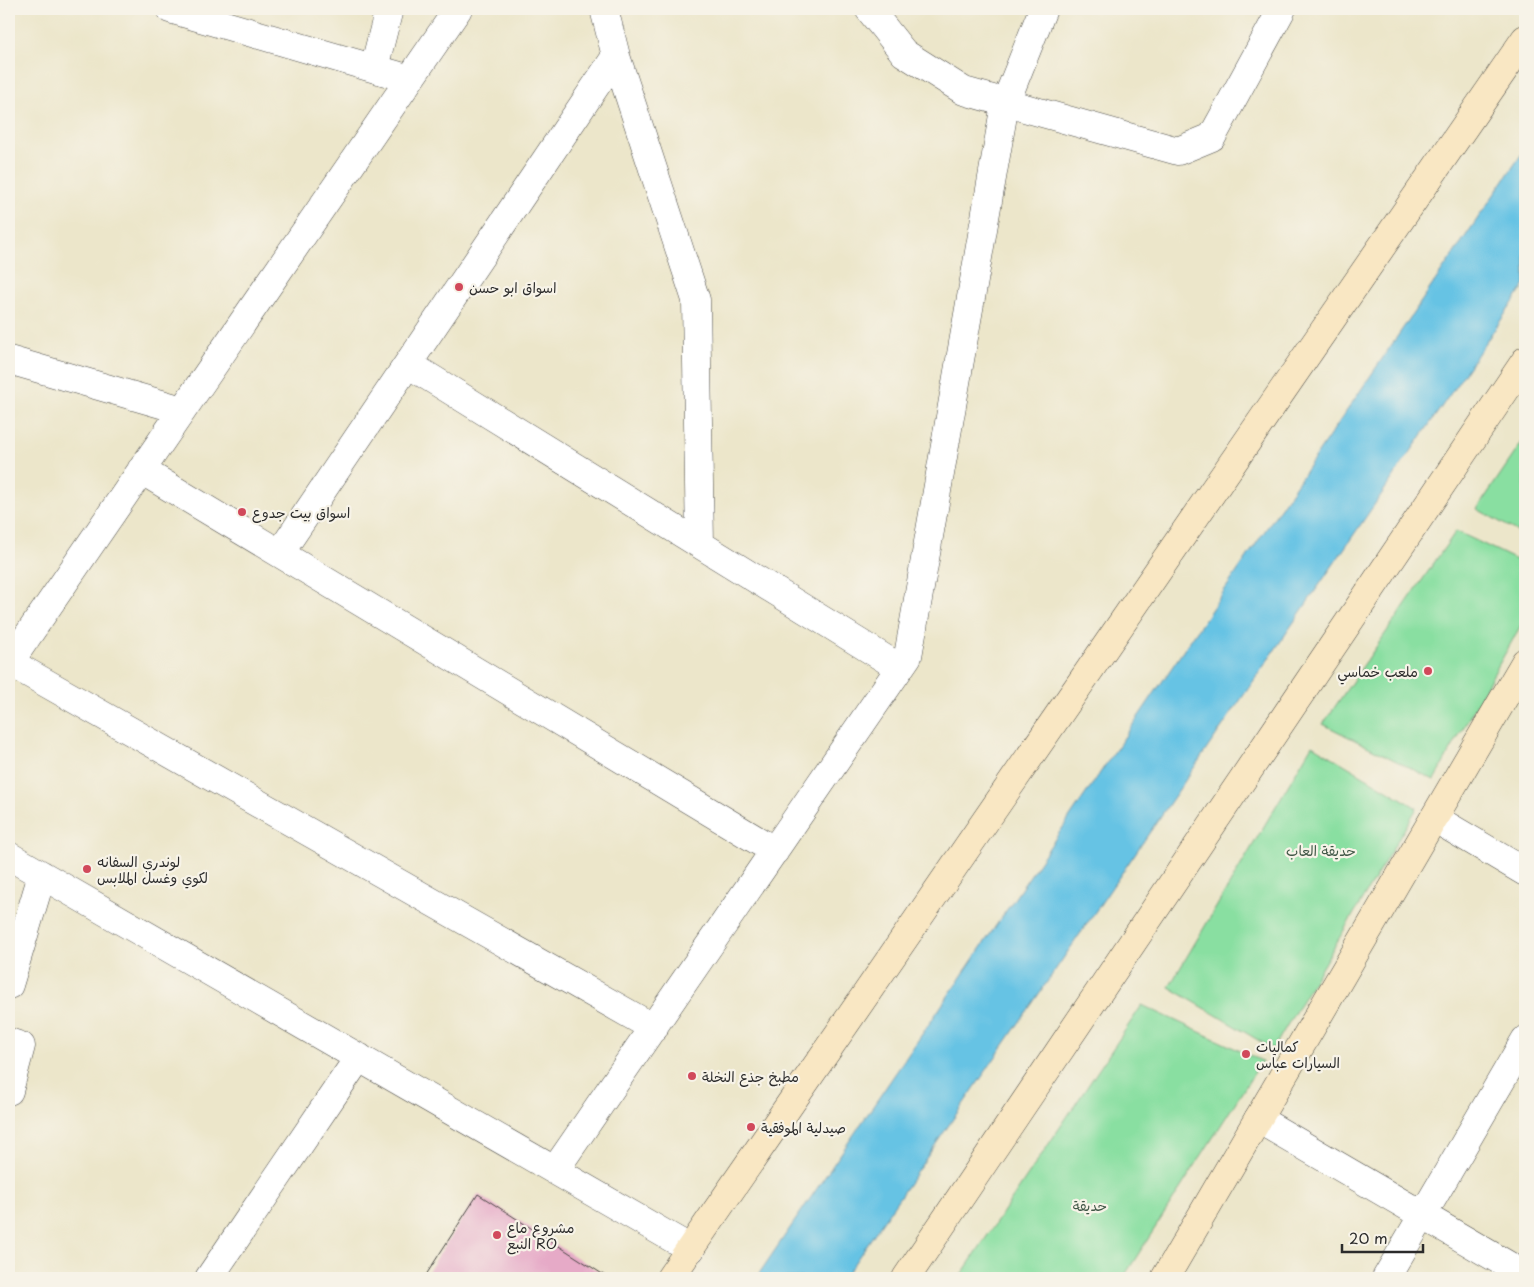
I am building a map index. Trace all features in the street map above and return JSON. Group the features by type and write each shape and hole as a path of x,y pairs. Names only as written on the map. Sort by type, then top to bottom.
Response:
{"main road":[{"path":"670,1278 1525,39"},
{"path":"906,1278 1525,361"},
{"path":"1165,1278 1525,662"}],"street":[{"path":"170,9 240,18 374,68 410,78"},
{"path":"374,68 389,9"},
{"path":"458,9 9,662 654,1028"},
{"path":"604,9 616,56 696,300 700,544"},
{"path":"869,9 904,53 964,91 1178,151 1212,137 1282,9"},
{"path":"555,1170 908,656 1006,104 1043,9"},
{"path":"280,553 616,56"},
{"path":"9,360 182,410"},
{"path":"408,364 900,668"},
{"path":"141,470 775,851"},
{"path":"1434,818 1525,872"},
{"path":"9,856 691,1249"},
{"path":"9,984 16,939 42,875"},
{"path":"1386,1278 1525,1040"},
{"path":"9,1042 21,1046 9,1091"},
{"path":"209,1278 359,1057"},
{"path":"1258,1119 1525,1276"}],"green space":[{"path":"1525,438 1525,536 1477,509"},
{"name":"ملعب خماسي","path":"1456,531 1525,564 1525,618 1434,780 1323,724"},
{"name":"حديقة العاب","path":"1312,745 1417,808 1273,1049 1169,987"},
{"name":"حديقة","path":"1142,1005 1262,1061 1123,1278 959,1278"}],"water":[{"path":"1525,149 1525,285 844,1278 756,1278"}],"building":[{"name":"مشروع ماع النبع RO","path":"478,1194 607,1277 424,1278"}],"place":[{"name":"اسواق ابو حسن","path":"459,287"},
{"name":"اسواق بيت جدوع","path":"242,512"},
{"name":"ملعب خماسي","path":"1428,671"},
{"name":"لوندري السفانه لكوي وغسل الملابس","path":"87,869"},
{"name":"كماليات السيارات عباس","path":"1246,1054"},
{"name":"مطبخ جذع النخلة","path":"692,1076"},
{"name":"صيدلية الموفقية","path":"751,1127"},
{"name":"مشروع ماع النبع RO","path":"497,1235"}]}
